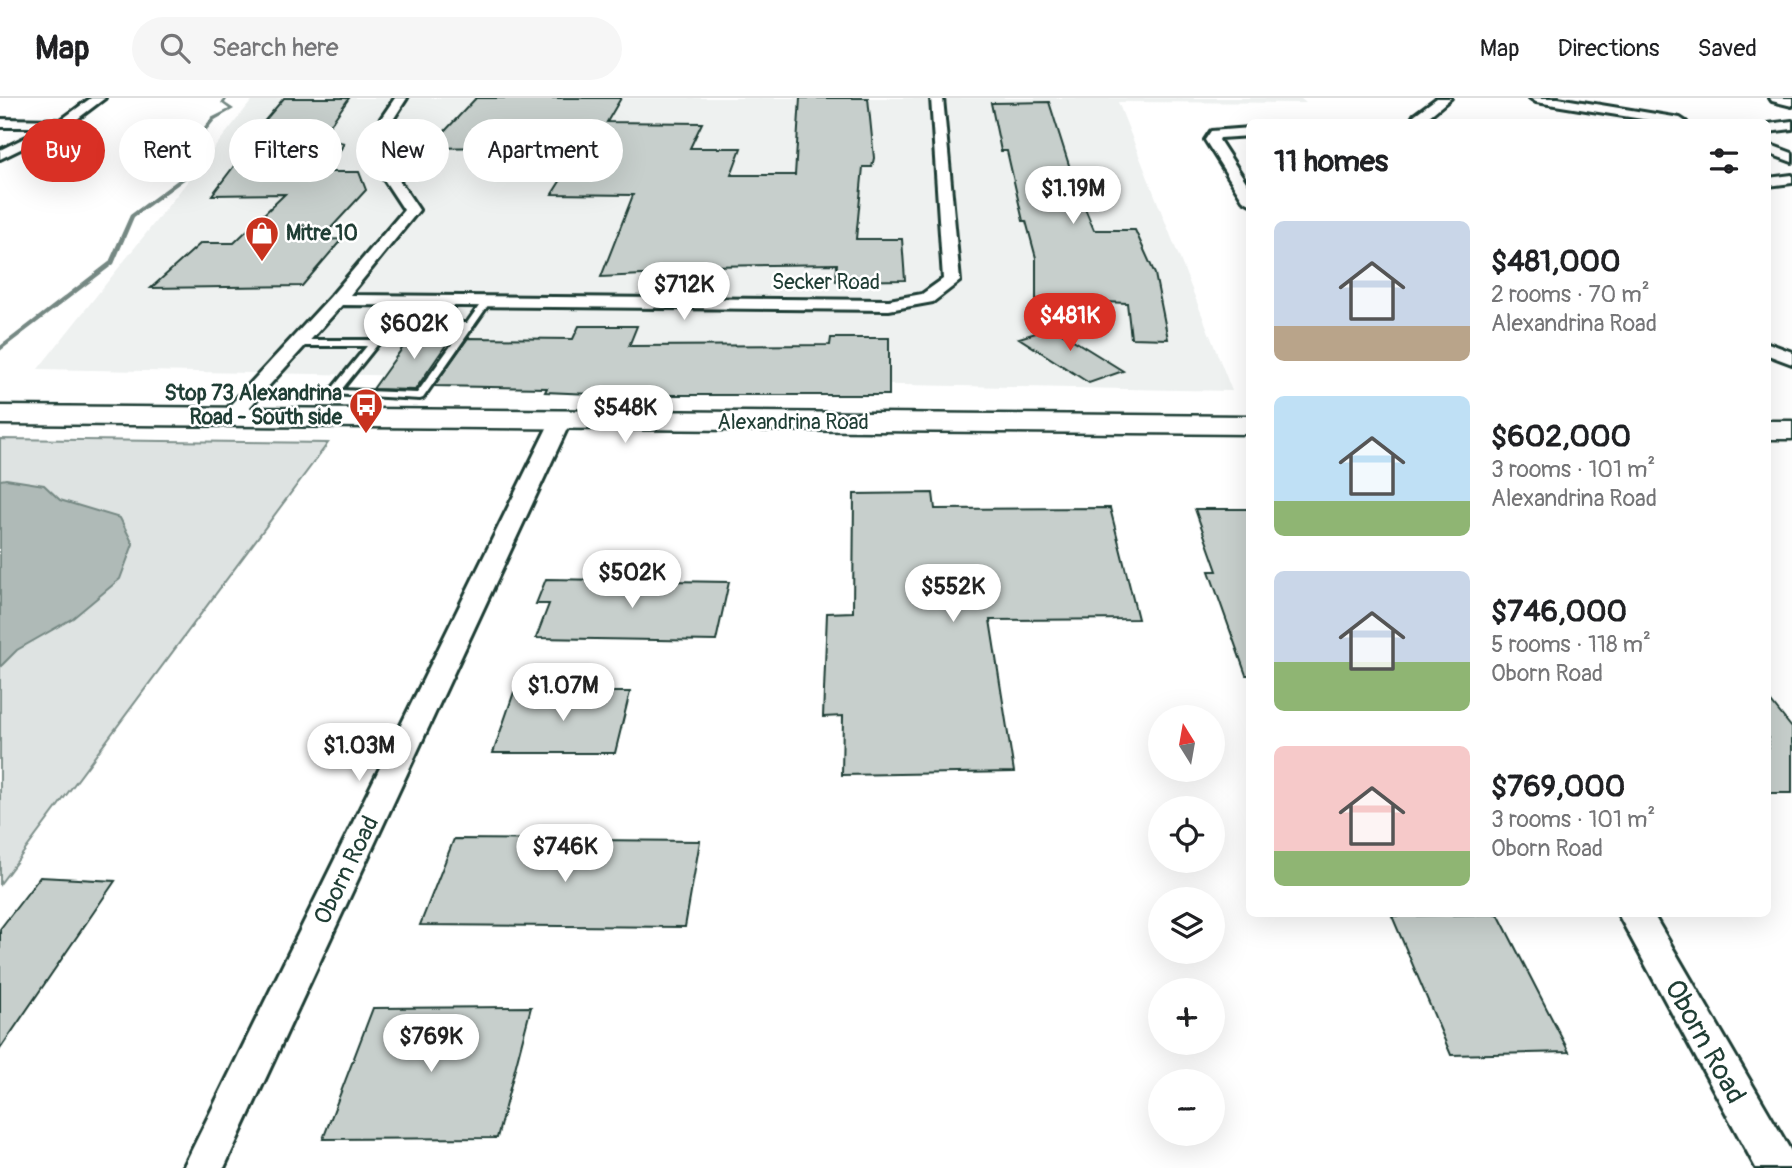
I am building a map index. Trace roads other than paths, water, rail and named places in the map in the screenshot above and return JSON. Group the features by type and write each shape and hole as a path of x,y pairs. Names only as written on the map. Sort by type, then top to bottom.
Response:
{"main road":[{"name":"Alexandrina Road","path":"0,415 1246,425"},
{"path":"1771,430 1792,430"}],"street":[{"path":"70,119 99,98"},
{"path":"230,417 337,300 412,210 369,146 401,98"},
{"name":"Secker Road","path":"337,300 889,305 926,298 952,281 937,98"},
{"path":"1418,119 1445,98"},
{"path":"1536,98 1662,119"},
{"path":"1776,98 1792,102"},
{"path":"0,123 21,123"},
{"path":"1771,128 1792,125"},
{"path":"1246,132 1216,134 1212,140 1246,194"},
{"path":"0,155 21,144"},
{"path":"1771,149 1792,158"},
{"path":"1771,182 1792,179"},
{"path":"926,298 950,309"},
{"path":"1771,350 1792,358"},
{"name":"Oborn Road","path":"203,1168 561,420"},
{"name":"Oborn Road","path":"1637,917 1778,1168"}],"lane":[{"path":"470,326 388,326 334,392 420,396 488,301"},
{"path":"297,343 374,343"}],"waterway":[{"path":"0,349 112,263 132,216 189,174 203,159 207,143 204,131 213,119 232,109 223,103 226,98"}],"place":[{"name":"Mitre 10","path":"262,263"},
{"name":"Stop 73 Alexandrina Road - South side","path":"366,435"}]}
